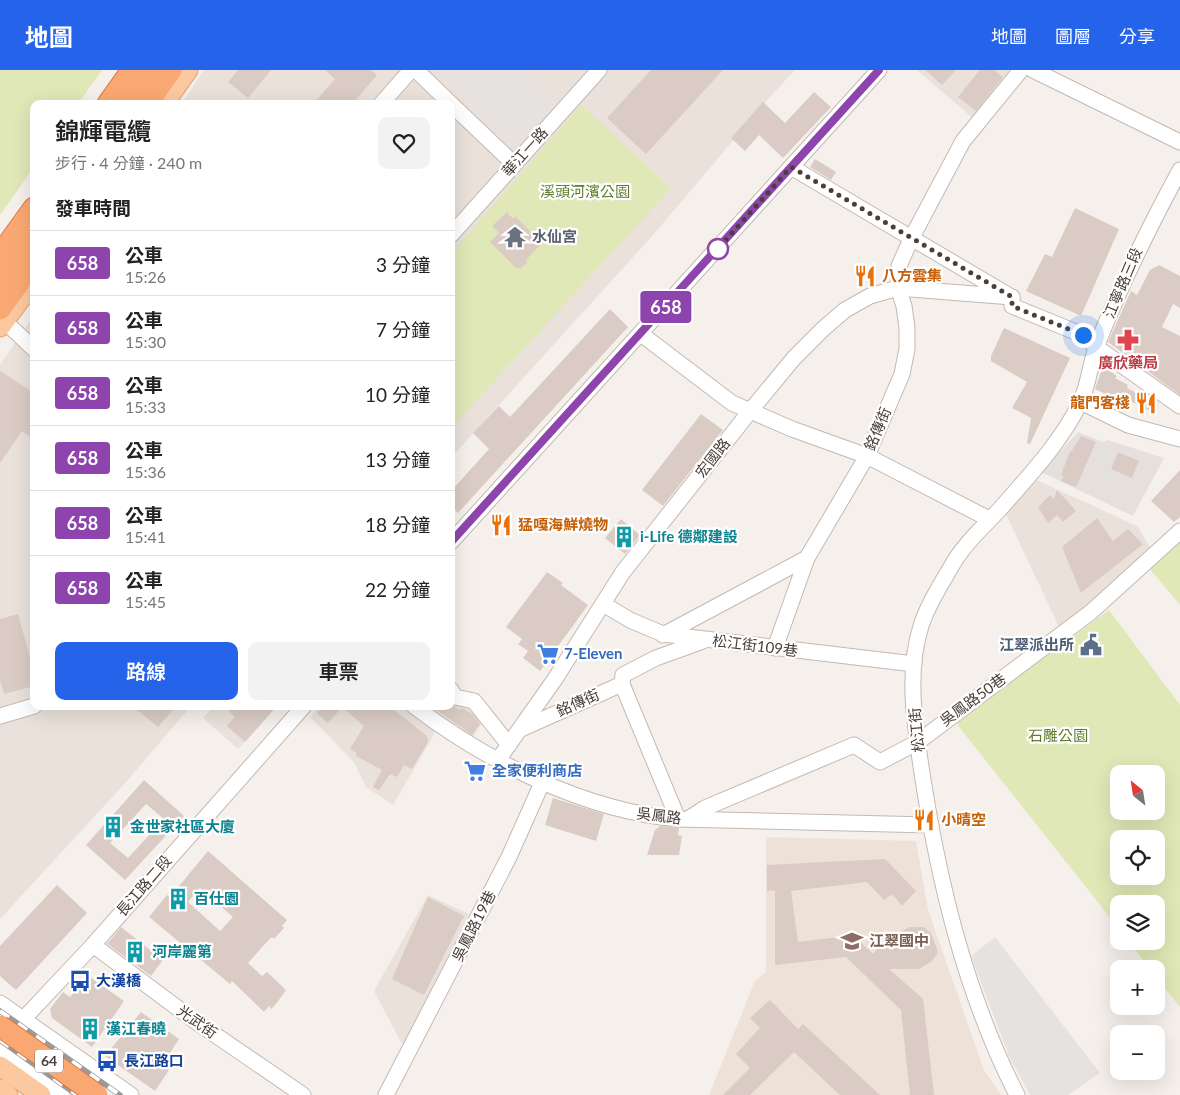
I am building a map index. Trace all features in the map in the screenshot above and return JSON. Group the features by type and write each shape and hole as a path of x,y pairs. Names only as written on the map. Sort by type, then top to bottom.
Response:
{"highway":[{"path":"111,100 132,70"},
{"path":"129,100 150,70"},
{"path":"150,100 171,70"},
{"path":"0,255 30,214"},
{"path":"0,283 30,241"},
{"path":"1,319 30,269"},
{"name":"64","path":"12,1024 97,1095"}],"main road":[{"path":"167,100 188,70"},
{"path":"0,277 30,236"},
{"path":"1,319 30,286"},
{"path":"0,1066 41,1095"},
{"path":"0,1089 8,1095"}],"street":[{"path":"107,100 128,70"},
{"path":"384,100 410,70"},
{"path":"416,70 447,100"},
{"name":"華江一路","path":"455,230 599,70"},
{"path":"455,538 879,70"},
{"path":"898,288 899,266 911,239 964,141 1021,70"},
{"path":"1034,70 1180,142"},
{"path":"455,108 514,164"},
{"path":"791,167 1012,297 1012,306 1083,335 1096,348 1180,406"},
{"name":"江寧路三段","path":"1081,402 1096,348 1138,249 1180,170"},
{"path":"0,246 30,205"},
{"name":"宏國路","path":"498,760 555,679 623,572 794,358 845,310 870,296 898,288 1012,297"},
{"name":"銘傳街","path":"775,648 807,558 867,456 902,374 907,349 907,328 904,306 898,288"},
{"path":"1,319 30,345"},
{"path":"641,334 732,403 792,429 867,456 989,519"},
{"path":"1081,402 1128,425 1180,439"},
{"name":"松江街","path":"1017,1095 1005,1072 969,980 946,897 931,825 918,742 914,664 921,626 953,564 989,519 1031,472 1061,434 1081,402"},
{"name":"吳鳳路50巷","path":"683,819 854,745 880,762 918,742 1091,612 1180,531"},
{"path":"656,658 663,634 807,558"},
{"name":"松江街109巷","path":"603,604 630,620 663,634 914,664"},
{"name":"銘傳街","path":"520,730 622,684 623,675 656,658 706,640"},
{"path":"622,684 683,819"},
{"path":"455,697 474,701 509,745"},
{"path":"0,716 30,707"},
{"name":"長江路二段","path":"0,1044 12,1024 93,945 300,710"},
{"name":"吳鳳路","path":"419,710 443,728 542,783 642,816 683,819 931,825"},
{"name":"吳鳳路19巷","path":"386,1095 509,857 542,783"},
{"name":"光武街","path":"93,945 195,1021 303,1095"},
{"path":"0,1003 12,1024 110,1095"},
{"path":"0,1018 132,1095"},
{"path":"0,1051 62,1095"}],"shaded area":[{"path":"204,70 795,70 653,235 455,454 455,100 184,100"},
{"path":"434,70 521,70 555,102 524,137 515,142 501,133"},
{"path":"917,70 1008,70 1011,73 975,120"},
{"path":"30,321 30,710 188,710 127,781 0,919 0,365"},
{"path":"1078,432 1103,442 1108,440 1164,458 1133,516 1041,472"},
{"path":"1032,478 1137,526 1152,550 1060,629 1004,510"},
{"path":"455,698 473,705 485,720 472,738 458,730 432,710 455,710"},
{"path":"210,710 273,710 238,749 203,718"},
{"path":"316,710 408,710 436,731 393,805 366,787 354,762 310,717"},
{"name":"江翠國中","path":"766,837 916,841 928,910 984,1070 1001,1095 709,1095 755,981 766,972"},
{"path":"428,895 469,914 403,1046 374,991"},
{"path":"995,937 1100,1073 1068,1095 1030,1095 1009,1056 971,956"}],"green space":[{"path":"0,70 102,70 81,100 30,100 30,173 0,215"},
{"name":"溪頭河濱公園","path":"581,105 671,188 455,424 455,249"},
{"path":"1180,541 1180,605 1150,569"},
{"name":"石雕公園","path":"1109,610 1180,705 1180,1007 1165,988 1165,960 1143,960 1135,950 1165,950 1165,895 1110,895 1110,918 956,723"}],"building":[{"path":"238,70 271,70 248,98 228,82"},
{"path":"325,70 371,70 377,75 355,100 317,100 335,79"},
{"path":"651,70 723,70 646,154 607,118"},
{"path":"925,70 956,70 942,85"},
{"path":"980,70 994,70 1003,77 976,111 958,97"},
{"path":"814,92 831,107 783,158 759,135 745,151 731,138 763,102 785,123"},
{"path":"815,159 836,172 831,180 810,167"},
{"path":"1075,208 1119,229 1081,316 1026,291 1045,254 1052,257"},
{"name":"水仙宮","path":"507,212 513,219 515,216 542,243 526,260 528,262 520,269 518,267 517,269 490,242 499,233 492,226"},
{"path":"1159,265 1180,276 1180,308 1173,304 1162,327 1180,336 1180,395 1108,342 1131,291 1137,295 1150,270"},
{"path":"610,309 628,327 458,513 455,510 455,487 489,449 473,433 499,406 510,417"},
{"path":"1004,328 1070,358 1030,444 1027,443 1031,418 1012,408 1027,382 991,361 991,356"},
{"path":"1103,366 1117,376 1115,378 1128,385 1127,388 1154,402 1150,411 1122,397 1120,401 1095,389"},
{"path":"0,371 30,390 30,436 22,431 0,463"},
{"path":"701,414 723,430 663,506 642,490"},
{"path":"1081,436 1096,442 1076,487 1061,481 1064,476 1061,475 1070,451"},
{"path":"1118,452 1139,461 1132,478 1111,469"},
{"path":"1180,470 1180,517 1174,522 1151,501"},
{"path":"1057,490 1076,511 1063,522 1057,515 1048,523 1038,507 1050,495 1054,499"},
{"path":"1097,518 1113,541 1128,529 1143,544 1081,593 1062,547"},
{"name":"i-Life 德鄰建設","path":"621,519 640,535 625,554 605,538"},
{"path":"547,572 588,605 540,671 523,658 528,651 518,644 522,639 506,627"},
{"path":"18,614 30,658 30,687 4,694 0,680 0,619"},
{"path":"455,707 460,710 462,708 473,714 480,724 472,735 437,710 455,710"},
{"path":"137,710 173,710 158,727"},
{"path":"228,710 273,710 245,742 227,726 235,717"},
{"path":"320,710 339,710 328,723 317,713"},
{"path":"345,710 394,710 427,736 428,742 412,769 404,765 397,777 390,774 379,790 373,787 382,770 356,756 357,753 350,749 364,726"},
{"name":"金世家社區大廈","path":"144,780 184,816 125,880 86,845","holes":["146,804 164,819 128,858 110,843"]},
{"path":"553,798 604,814 596,841 545,825"},
{"path":"660,826 679,828 678,835 682,836 679,855 647,855 655,830"},
{"path":"208,851 287,920 282,926 284,928 274,939 272,937 248,963 262,976 267,972 286,990 271,1009 269,1006 264,1012 232,981 230,984 149,917 167,895 170,897","holes":["200,888 233,917 220,931 188,902"]},
{"path":"885,859 916,891 902,906 892,894 884,900 867,882 791,891 798,942 848,936 857,939 873,954 879,947 892,946 896,935 909,927 924,927 931,933 938,952 932,961 919,969 889,969 923,999 934,1095 910,1095 901,1010 846,957 775,965 775,890 767,891 767,865"},
{"path":"57,885 87,913 16,990 0,976 0,946"},
{"path":"428,897 464,916 424,995 392,979"},
{"name":"河岸麗第","path":"121,927 163,960 151,976 107,944"},
{"path":"87,975 124,1001 92,1047 52,1018 50,1009 63,992 70,997"},
{"path":"770,1000 798,1029 803,1024 880,1095 840,1095 794,1052 750,1095 723,1095 750,1068 736,1054 760,1028 750,1018"},
{"path":"141,1012 179,1039 162,1065 169,1070 155,1091 105,1056"}],"railway":[{"path":"0,1011 120,1095"},
{"path":"0,1040 77,1095"}],"bus line":[{"name":"658","path":"455,538 879,70"}],"place":[{"name":"水仙宮","path":"515,237"},
{"name":"八方雲集","path":"865,276"},
{"name":"廣欣藥局","path":"1128,340"},
{"name":"龍門客棧","path":"1146,403"},
{"name":"猛嘎海鮮燒物","path":"501,525"},
{"name":"i-Life 德鄰建設","path":"624,537"},
{"name":"江翠派出所","path":"1091,645"},
{"name":"7-Eleven","path":"548,654"},
{"name":"全家便利商店","path":"475,771"},
{"name":"小晴空","path":"924,820"},
{"name":"金世家社區大廈","path":"113,827"},
{"name":"百仕園","path":"178,899"},
{"name":"江翠國中","path":"852,941"},
{"name":"河岸麗第","path":"135,952"},
{"name":"大漢橋","path":"80,981"},
{"name":"漢江春曉","path":"90,1029"},
{"name":"長江路口","path":"107,1061"}],"route":[{"path":"718,249 716,251 791,167 1012,297 1012,306 1083,335"}]}
